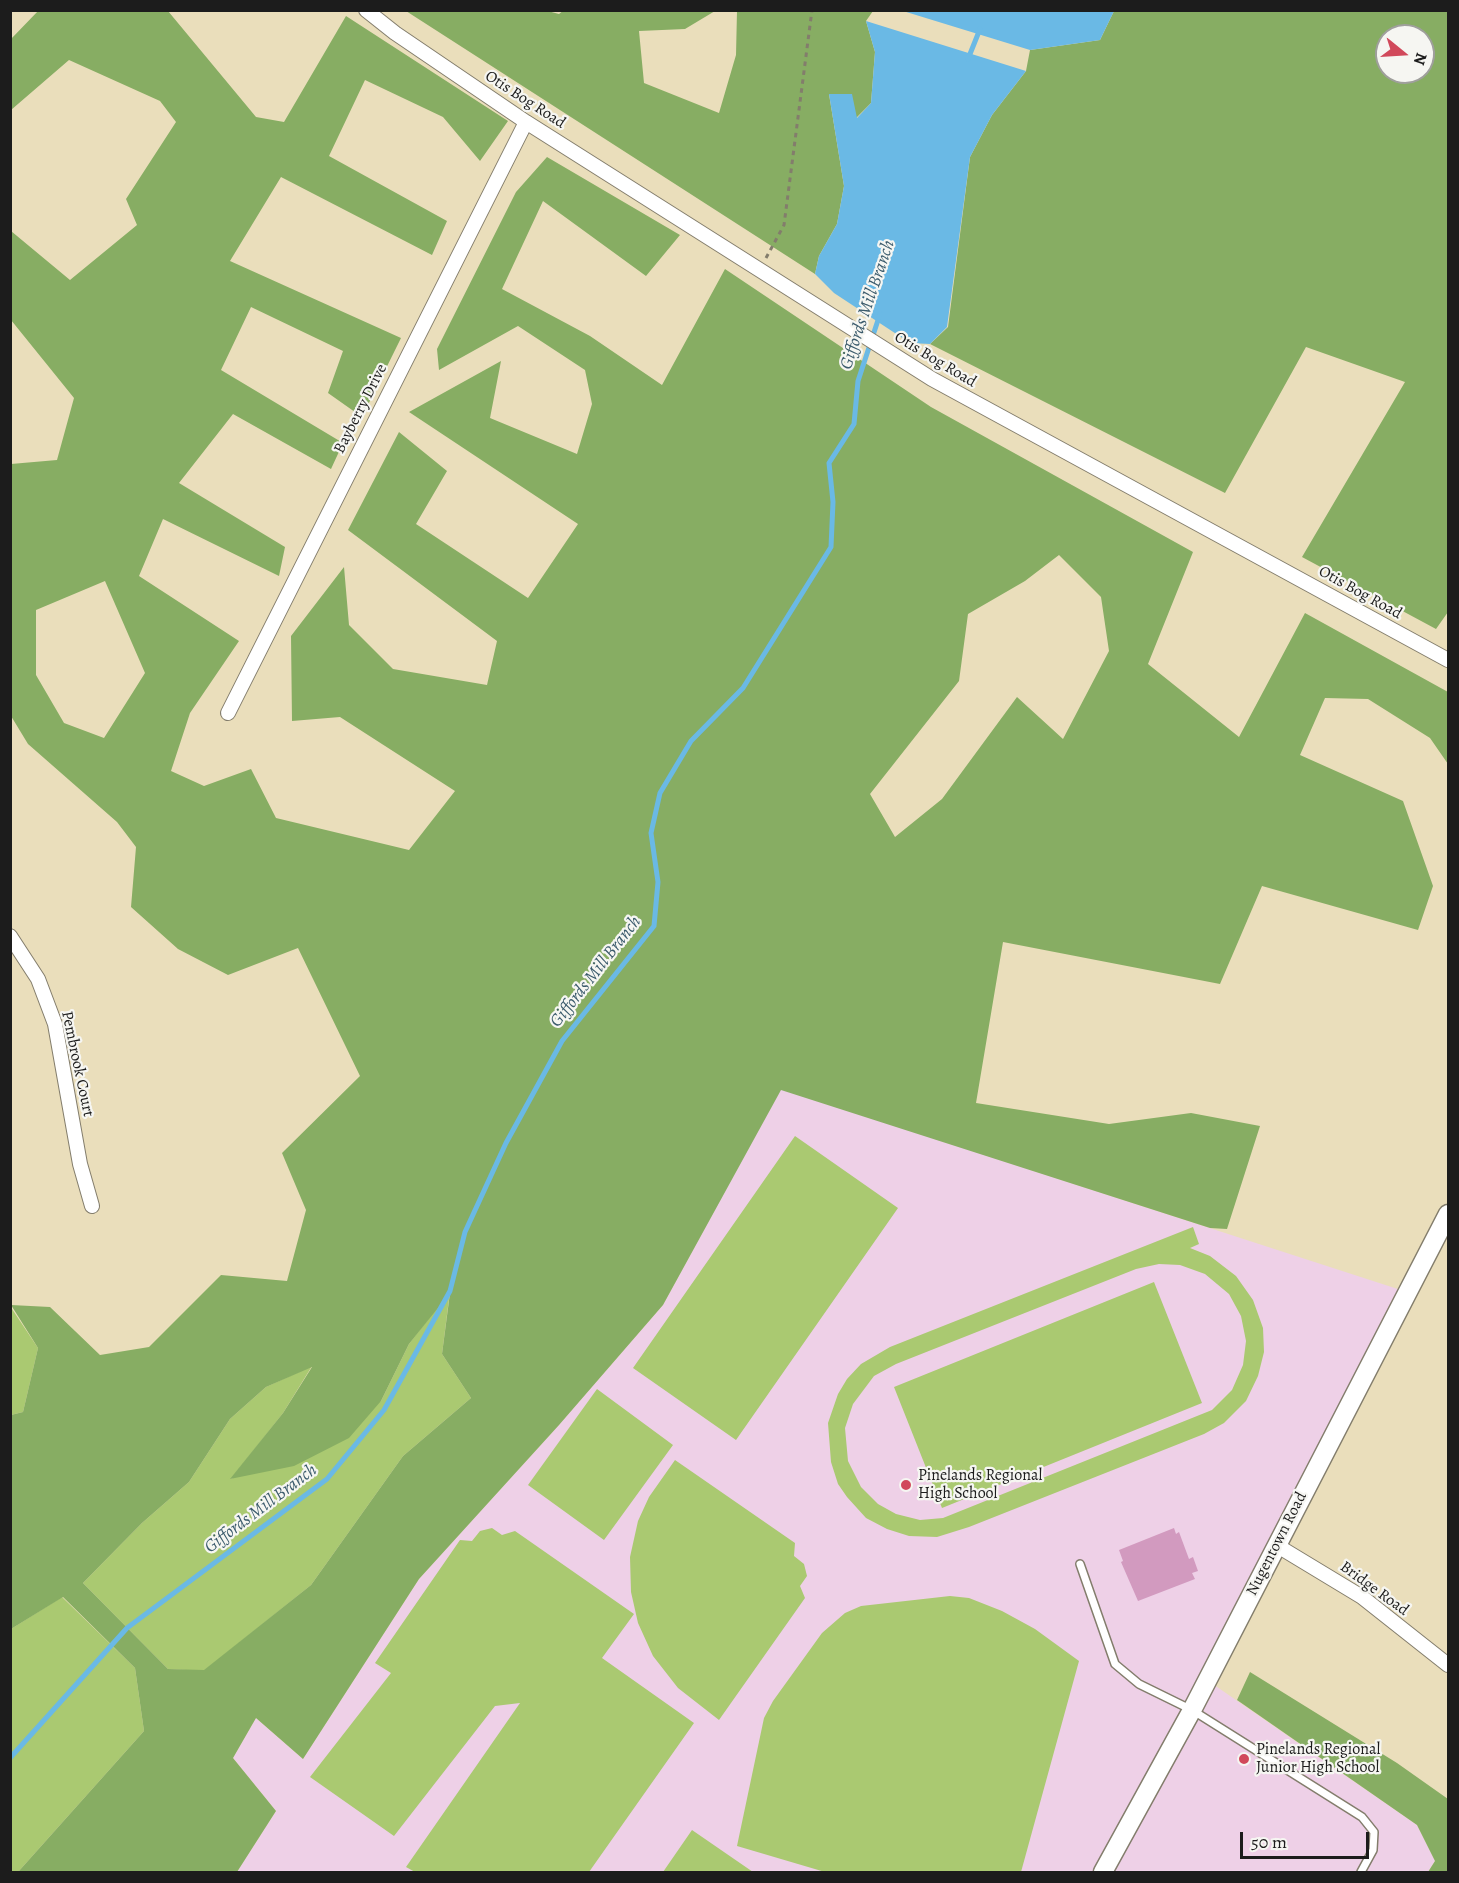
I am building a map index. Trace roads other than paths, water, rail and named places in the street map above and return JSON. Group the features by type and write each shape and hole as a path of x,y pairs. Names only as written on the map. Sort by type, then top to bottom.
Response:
{"street":[{"name":"Otis Bog Road","path":"366,10 395,33 526,122 932,379 1449,660"},
{"name":"Bayberry Drive","path":"228,713 526,122"},
{"name":"Pembrook Court","path":"10,936 38,979 55,1024 80,1164 92,1206"},
{"name":"Nugentown Road","path":"1103,1872 1192,1710 1449,1214"},
{"name":"Bridge Road","path":"1276,1545 1362,1597 1449,1665"}],"lane":[{"path":"1080,1564 1114,1664 1138,1684 1192,1710 1362,1816 1374,1832 1373,1850 1361,1872"}],"water":[{"path":"903,11 1114,11 1100,40 1030,50"},
{"path":"866,21 1026,71 992,115 970,157 947,327 930,344 910,343 834,293 815,274 819,256 837,224 844,186 829,94 852,94 857,118 871,103 875,52"}],"waterway":[{"name":"Giffords Mill Branch","path":"968,59 980,29"},
{"name":"Giffords Mill Branch","path":"10,1758 127,1628 327,1479 384,1410 450,1291 465,1232 506,1143 562,1041 654,926 658,882 651,833 660,793 691,741 743,688 831,547 833,502 829,463 854,424 858,381 880,314"}],"place":[{"name":"Pinelands Regional High School","path":"906,1485"},
{"name":"Pinelands Regional Junior High School","path":"1244,1759"}]}
